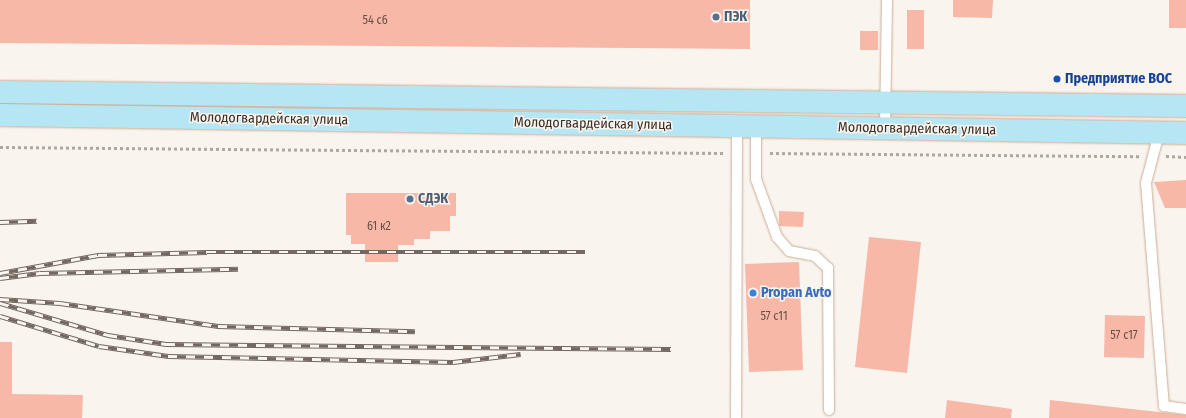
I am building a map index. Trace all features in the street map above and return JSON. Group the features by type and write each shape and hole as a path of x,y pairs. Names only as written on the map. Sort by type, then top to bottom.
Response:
{"main road":[{"name":"Молодогвардейская улица","path":"0,92 1186,106"},
{"name":"Молодогвардейская улица","path":"0,115 1186,134"}],"lane":[{"path":"885,128 887,0"},
{"path":"746,126 756,153 756,179 777,237 789,251 815,256 828,268 829,410"},
{"path":"736,418 738,154 746,126"},
{"path":"1159,133 1146,183 1164,406 1186,409"}],"path":[{"path":"0,147 738,154"},
{"path":"756,153 988,157 1186,157"}],"building":[{"path":"0,0 750,0 750,49 0,43"},
{"path":"953,0 993,0 992,18 953,17"},
{"path":"1169,0 1186,0 1186,28 1169,28"},
{"path":"907,10 924,10 924,49 907,49"},
{"path":"860,31 878,31 878,50 860,50"},
{"path":"1186,180 1186,208 1165,208 1154,182"},
{"path":"346,193 456,193 456,216 450,216 450,231 430,231 430,239 414,239 414,245 398,245 398,262 365,262 365,244 351,244 351,235 346,235"},
{"path":"779,211 804,212 803,227 779,226"},
{"path":"869,237 921,242 907,373 855,367"},
{"path":"799,262 803,370 749,372 745,264"},
{"path":"1105,315 1145,316 1144,358 1104,357"},
{"path":"0,342 12,342 12,394 83,395 82,418 0,418"},
{"path":"947,400 1012,409 1011,418 945,418"},
{"path":"1050,400 1186,415 1186,418 1049,418"}],"railway":[{"path":"0,222 37,221"},
{"path":"0,273 98,255 207,252 585,252"},
{"path":"0,278 40,273 238,269"},
{"path":"0,299 60,303 218,326 415,331"},
{"path":"0,303 108,335 166,344 671,349"},
{"path":"0,316 99,346 168,356 453,362 521,354"}],"place":[{"name":"ПЭК","path":"716,17"},
{"name":"Предприятие ВОС","path":"1057,79"},
{"name":"СДЭК","path":"410,199"},
{"name":"Propan Avto","path":"753,293"}]}
